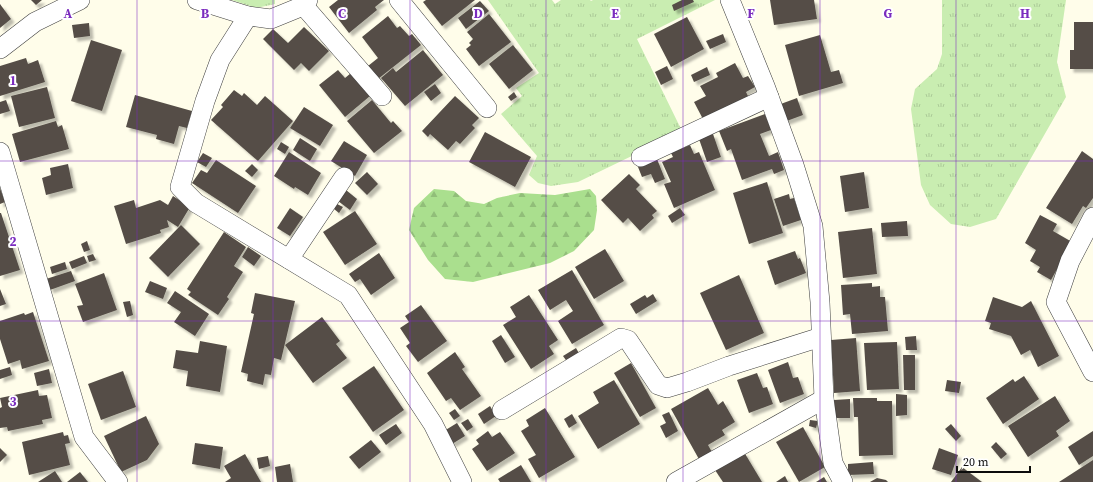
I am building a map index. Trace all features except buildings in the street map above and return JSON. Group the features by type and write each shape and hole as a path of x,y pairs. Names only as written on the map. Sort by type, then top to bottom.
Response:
{"street":[{"path":"0,49 35,22 80,0"},
{"path":"197,0 248,16 271,19 298,8 305,2 382,96"},
{"path":"399,0 487,108"},
{"path":"730,0 769,97 794,165 813,226 820,302 824,398 833,463 843,482"},
{"path":"248,16 220,60 205,101 180,187 196,203 348,295 434,424 462,482"},
{"path":"641,157 769,97"},
{"path":"0,152 84,437 118,482"},
{"path":"289,259 344,177"},
{"path":"1093,217 1070,261 1056,302 1093,372"},
{"path":"502,410 621,338 628,340 658,386 667,388 729,366 821,337"},
{"path":"676,482 824,398"}],"green space":[{"path":"232,0 275,0 275,4 256,8"},
{"path":"488,0 552,0 555,4 561,0 715,0 637,39 681,129 638,153 578,182 551,186 538,183 529,175 537,156 501,114 522,96 516,88 539,73"},
{"path":"942,0 1066,0 1057,62 1066,97 996,219 970,227 951,224 930,205 921,185 911,109 915,89 937,69 942,54"},
{"path":"434,189 454,191 466,201 484,204 497,198 520,193 555,195 590,189 596,196 597,210 594,230 574,251 550,263 473,282 445,279 428,260 409,230 414,208"}]}
